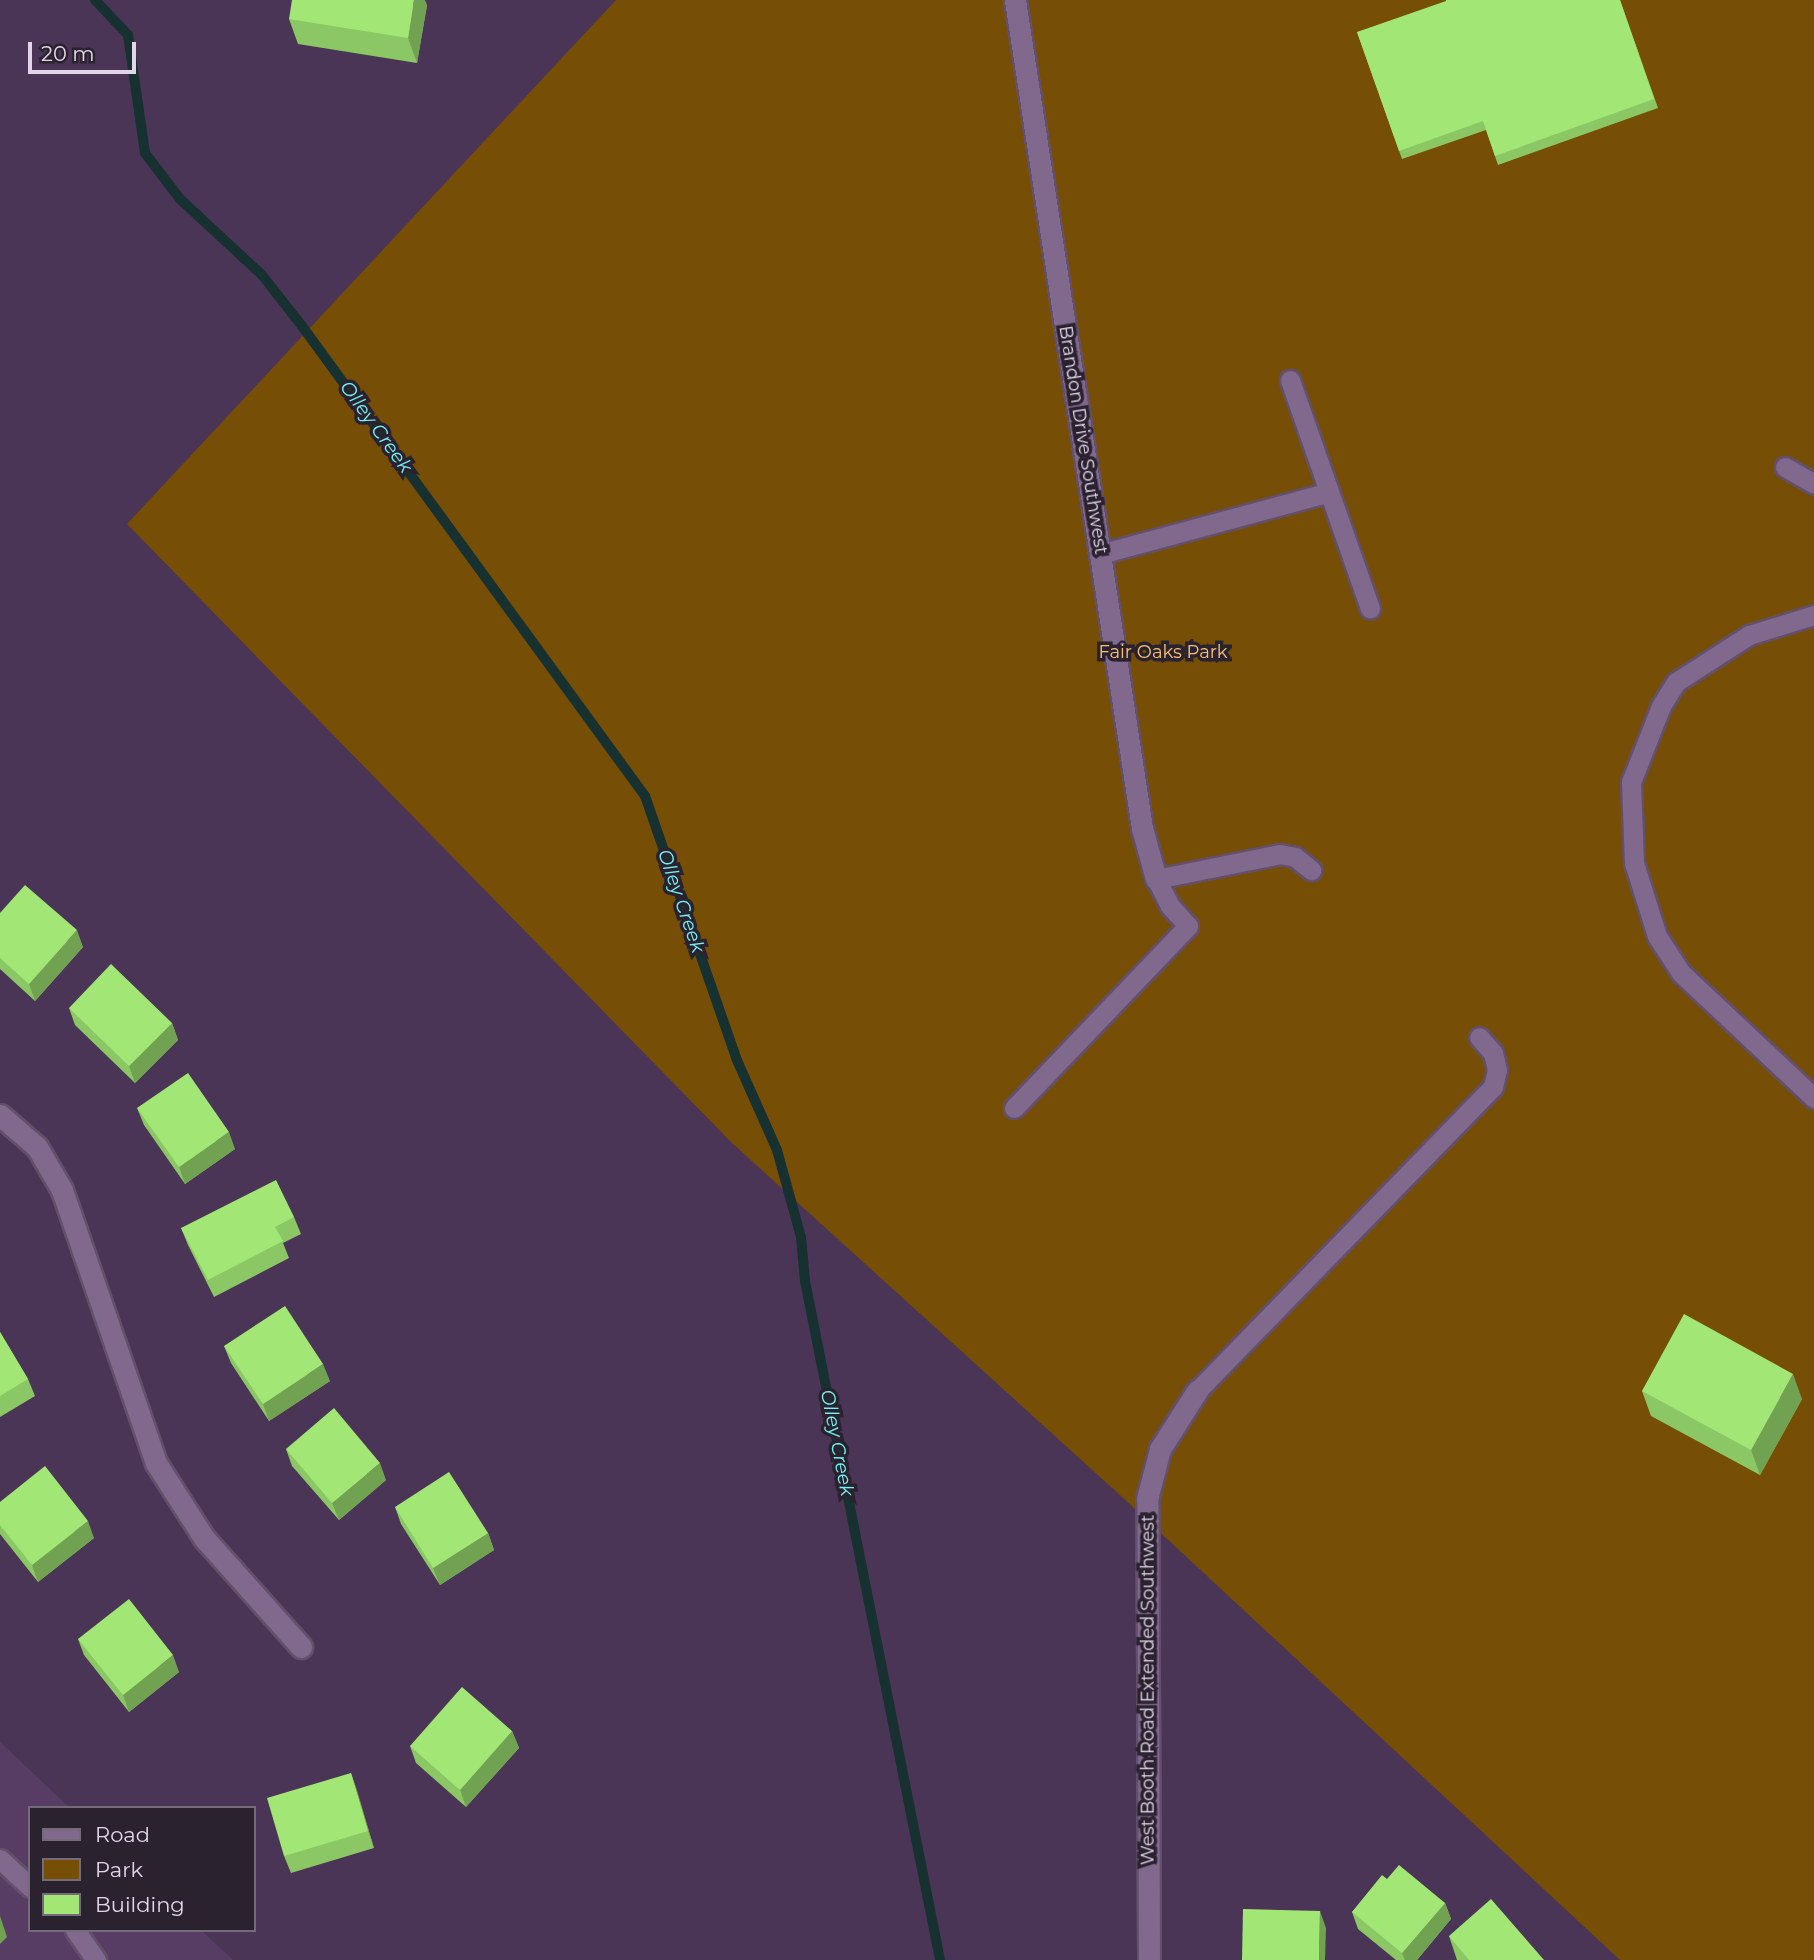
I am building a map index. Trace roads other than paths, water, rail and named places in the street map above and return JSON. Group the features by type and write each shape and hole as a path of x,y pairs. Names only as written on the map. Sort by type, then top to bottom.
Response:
{"street":[{"name":"Brandon Drive Southwest","path":"1015,0 1143,828 1156,879"},
{"path":"0,1115 37,1147 62,1190 156,1463 204,1538 301,1647"},
{"name":"West Booth Road Extended Southwest","path":"1149,1960 1147,1499 1160,1449 1197,1391"}],"lane":[{"path":"1290,380 1370,608"},
{"path":"1785,467 1814,484"},
{"path":"1100,554 1329,492"},
{"path":"1814,615 1749,635 1676,682 1661,706 1631,782 1634,863 1657,936 1681,973 1814,1098"},
{"path":"1014,1108 1188,926 1170,906 1156,879 1280,854 1295,857 1311,870"},
{"path":"1197,1391 1493,1087 1497,1070 1493,1053 1479,1037"},
{"path":"0,1859 28,1885"},
{"path":"76,1932 96,1960"}],"waterway":[{"name":"Olley Creek","path":"95,0 128,35 145,153 180,199 262,275 302,326 645,796 736,1058 777,1150 801,1237 805,1281 940,1960"}],"park label":[{"name":"Fair Oaks Park","path":"1163,652"}]}
